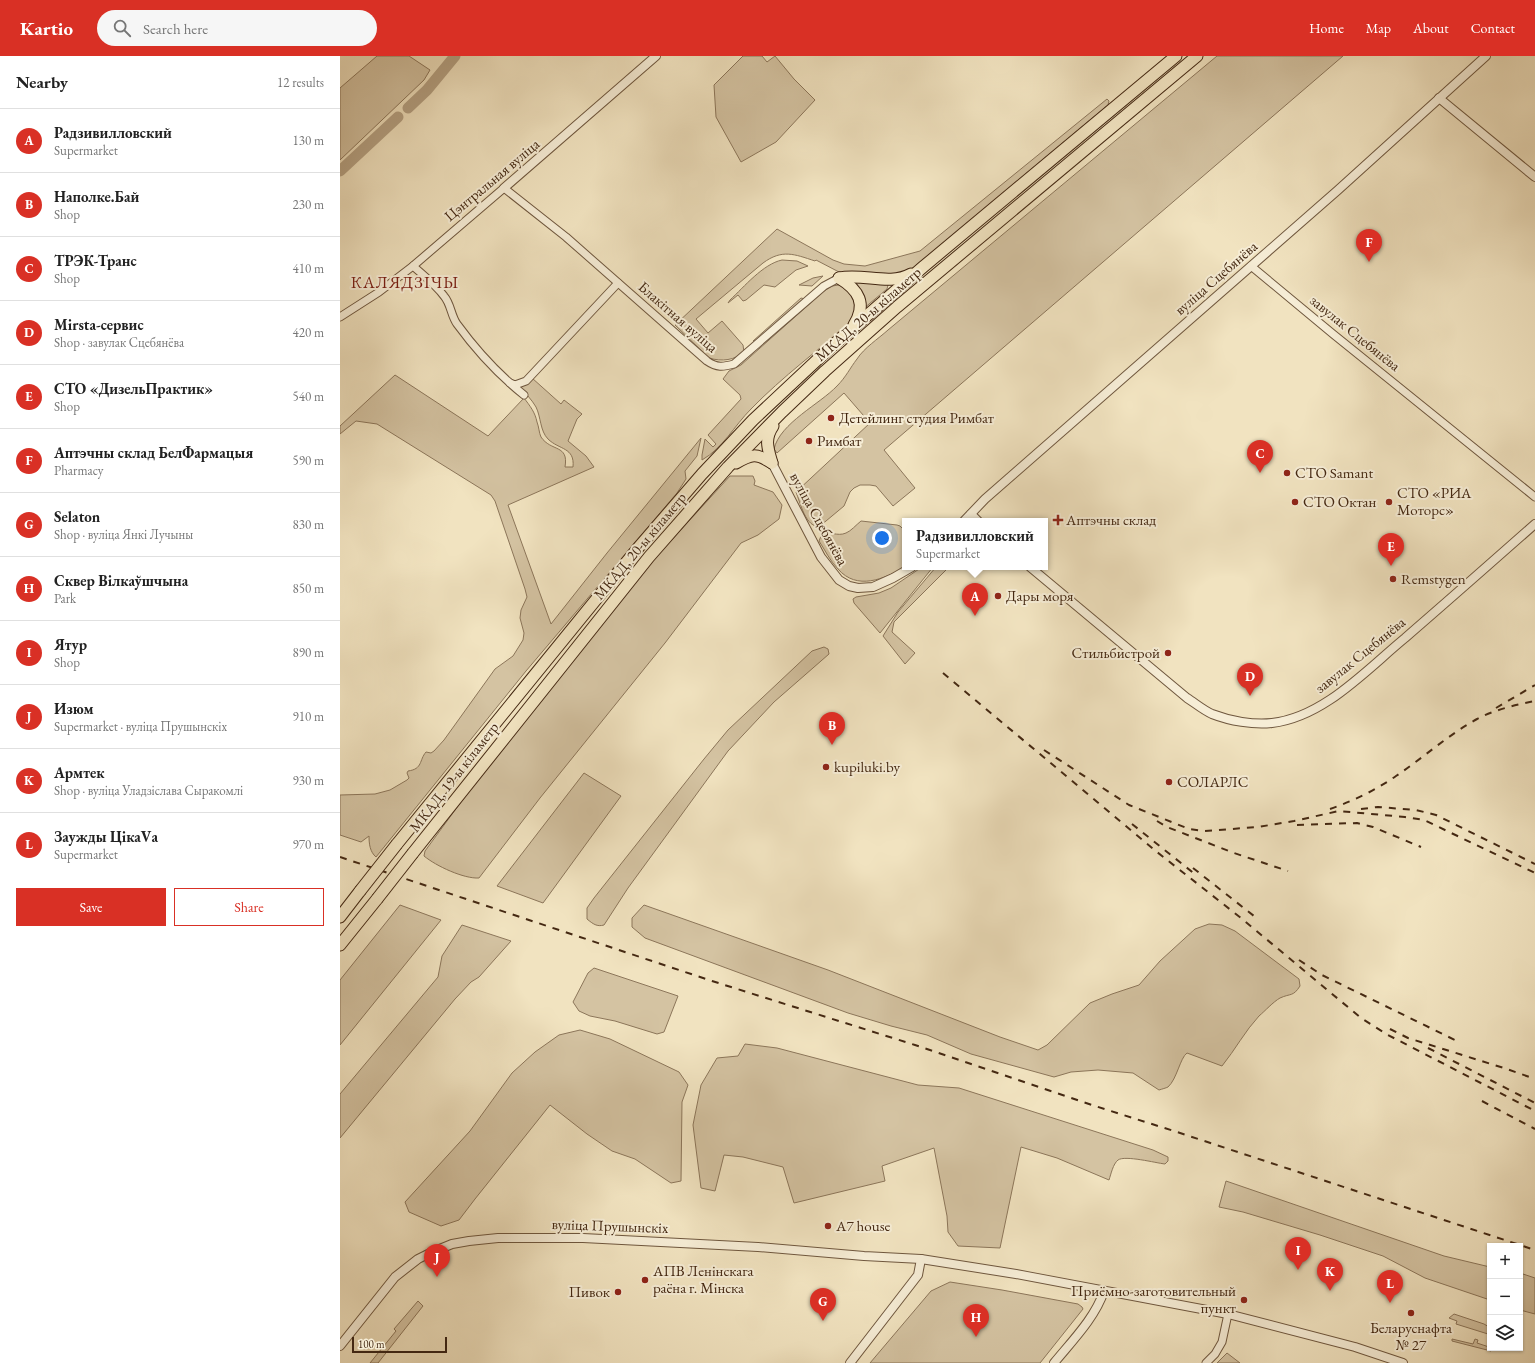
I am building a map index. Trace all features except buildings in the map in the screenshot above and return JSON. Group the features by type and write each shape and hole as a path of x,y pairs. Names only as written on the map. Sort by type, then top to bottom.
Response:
{"highway":[{"name":"МКАД, 20-ы кіламетр","path":"581,618 678,500 738,436 795,380 923,267 1176,56"},
{"name":"МКАД, 20-ы кіламетр","path":"592,627 649,557 728,467 824,371 897,307 1196,56"},
{"path":"839,278 848,276 891,280 903,278 923,267"},
{"path":"839,278 854,288 859,298 860,312 851,330"},
{"path":"772,463 766,442 770,430 782,412"},
{"path":"728,467 754,455 763,457 772,463"},
{"name":"МКАД, 19-ы кіламетр","path":"340,917 397,844 581,618"},
{"name":"МКАД, 19-ы кіламетр","path":"340,945 592,627"}],"street":[{"name":"Цэнтральная вуліца","path":"340,317 379,292 413,266 656,56"},
{"name":"вуліца Сцебянёва","path":"967,518 985,499 1389,144 1486,56"},
{"path":"1439,98 1535,177"},
{"name":"Блакітная вуліца","path":"504,188 566,237 707,361 718,367 734,364 824,286 839,278"},
{"path":"413,266 444,296 451,307 456,322 473,344 510,383 524,395"},
{"name":"завулак Сцебянёва","path":"1251,266 1332,334 1535,496"},
{"path":"510,383 516,385 526,381 618,283"},
{"name":"вуліца Сцебянёва","path":"772,463 821,557 838,580 848,586 858,588 873,587 894,578 907,570"},
{"path":"971,514 975,518"},
{"name":"завулак Сцебянёва","path":"1034,570 1193,702 1211,713 1225,718 1252,723 1272,723 1291,719 1313,711 1349,686 1535,524"},
{"name":"вуліца Прушынскіх","path":"340,1346 387,1286 407,1267 430,1252 452,1244 498,1238 610,1238 921,1259 992,1270 1228,1314 1355,1347 1403,1363"},
{"path":"850,1363 918,1275 921,1259"},
{"path":"1054,1363 1093,1313 1101,1300 1104,1291"},
{"path":"1206,1363 1215,1354 1222,1342 1228,1314"}],"shaded area":[{"path":"377,56 409,56 430,70 424,80 340,160 340,88"},
{"path":"743,56 762,56 767,62 775,56 794,79 815,100 776,142 741,162 716,117 714,85"},
{"path":"1217,56 1343,56 884,450 915,488 893,506 876,486 860,485 850,492 844,506 820,526 815,526 811,523 804,514 796,492 870,423 844,393 777,453 774,449 784,431 801,414 830,393 837,386 863,351 871,344"},
{"path":"1107,99 1109,101 1108,105 912,269 901,275 851,274 839,272 816,260 815,261 801,256 782,254 763,263 696,319 708,333 722,321 743,345 744,352 737,357 728,360 709,358 675,325 777,229 833,260 844,264 865,266 920,251"},
{"path":"782,260 797,261 808,266 796,270 775,287 764,285 746,300 743,301 738,295 728,303 761,271 775,262"},
{"path":"823,276 812,286 799,285 813,278"},
{"path":"848,279 885,281 888,285 887,289 863,309 861,291"},
{"path":"839,285 846,287 855,296 856,318 763,397 716,449 702,460 705,439 713,447 716,444 708,435 741,399 740,395 723,379 729,371 741,365 824,291 832,286"},
{"path":"801,298 805,299 757,341 753,341"},
{"path":"395,375 488,436 524,398 535,415 541,437 545,442 562,451 566,460 565,467 573,467 573,461 569,452 552,443 545,436 536,407 521,388 522,385 532,378 561,404 564,400 582,414 577,419 568,441 586,456 594,467 508,505 551,624 701,438 697,456 685,471 686,479 677,493 526,671 376,857 370,848 369,836 361,842 340,835 340,795 375,794 390,790 409,778 407,773 408,771 413,770 420,764 426,752 431,753 434,751 444,740 495,669 513,656 523,640 524,633 520,618 521,610 527,597 495,501 491,495 377,424 356,421 340,434 340,426"},
{"path":"730,476 753,476 755,481 754,485 773,492 782,505 779,519 758,535 741,543 665,643 540,798 479,878 473,878 450,871 424,856 425,851 483,772 646,568"},
{"path":"861,521 900,526 902,528 902,568 880,579 871,581 854,580 845,576 830,559 819,541 821,536 824,534 843,534 852,529"},
{"path":"918,570 931,570 880,633 854,603 853,599 856,597 879,593 891,588"},
{"path":"933,570 946,570 894,622 892,632 915,653 905,664 883,636 898,612"},
{"path":"824,647 828,649 829,654 774,702 728,751 628,888 604,925 595,925 587,919 587,908 594,898 728,730 812,651"},
{"path":"584,773 621,796 543,903 497,886"},
{"path":"400,905 441,920 340,1045 340,980"},
{"path":"644,905 828,970 1000,1037 1038,1050 1047,1045 1090,1003 1139,985 1160,961 1195,929 1209,924 1222,925 1235,931 1299,979 1300,986 1293,993 1277,1000 1259,1016 1222,1066 1187,1053 1182,1059 1176,1074 1168,1087 1159,1090 1133,1073 1098,1070 1071,1072 1054,1077 971,1054 927,1035 848,1013 645,938 632,927 632,918"},
{"path":"462,925 511,941 479,977 471,982 455,999 340,1138 340,1094 438,977 442,956"},
{"path":"594,968 678,996 664,1032 657,1034 615,1021 590,1016 579,1011 573,1002 588,973"},
{"path":"580,1030 610,1039 679,1072 688,1085 682,1102 681,1181 671,1183 635,1159 612,1151 587,1134 550,1105 459,1220 441,1226 409,1212 405,1202 470,1131 512,1073 535,1052 559,1035"},
{"path":"745,1044 777,1048 918,1085 959,1088 1153,1150 1168,1157 1168,1161 1165,1164 1127,1158 1118,1160 1112,1169 1109,1180 1057,1158 1021,1147 1000,1248 958,1246 948,1232 947,1216 934,1148 882,1166 885,1181 794,1203 783,1167 743,1157 724,1155 715,1191 701,1188 693,1125 701,1085 717,1058 738,1056"},
{"path":"1226,1181 1444,1256 1487,1266 1487,1299 1425,1278 1383,1256 1320,1235 1243,1212 1219,1207"},
{"path":"1523,1274 1535,1278 1535,1314 1523,1311"},
{"path":"950,1282 1078,1304 1083,1309 1040,1363 870,1363 931,1291"},
{"path":"418,1301 423,1306 378,1363 370,1363 396,1331 394,1329"},
{"path":"1454,1314 1484,1324 1487,1326 1487,1334 1456,1324 1457,1321 1449,1318"},
{"path":"1452,1339 1473,1344 1475,1339 1478,1340 1477,1343 1487,1346 1487,1350 1452,1341"},
{"path":"1227,1353 1240,1363 1217,1363"}],"waterway":[{"path":"408,108 427,90 455,56"},
{"path":"340,171 398,117"}],"railway":[{"path":"943,673 1157,852 1241,918 1361,1018 1388,1035 1535,1111"},
{"path":"1496,708 1535,685"},
{"path":"1330,809 1356,799 1380,786 1406,769 1456,732 1477,719 1505,708 1535,701"},
{"path":"1044,750 1129,805 1189,829 1205,831 1258,827 1339,811 1405,817 1424,820 1535,873"},
{"path":"1361,809 1378,807 1416,810 1436,815 1535,864"},
{"path":"1157,821 1167,827 1234,853 1288,871"},
{"path":"1297,825 1357,823 1373,827 1421,847"},
{"path":"1132,824 1196,875"},
{"path":"340,857 712,981 915,1045 1095,1106 1535,1250"},
{"path":"1193,868 1259,920"},
{"path":"1299,960 1322,975 1459,1042"},
{"path":"1390,1029 1408,1038 1535,1079"},
{"path":"1428,1048 1535,1103"},
{"path":"1482,1101 1535,1129"}],"place":[{"name":"Аптэчны склад БелФармацыя","path":"1369,262"},
{"name":"Детейлинг студия Римбат","path":"831,418"},
{"name":"Римбат","path":"809,441"},
{"name":"ТРЭК-Транс","path":"1260,473"},
{"name":"СТО Samant","path":"1287,473"},
{"name":"СТО Октан","path":"1295,502"},
{"name":"СТО «РИА Моторс»","path":"1389,502"},
{"name":"Аптэчны склад","path":"1058,520"},
{"name":"СТО «ДизельПрактик»","path":"1391,566"},
{"name":"Remstygen","path":"1393,579"},
{"name":"Дары моря","path":"998,596"},
{"name":"Радзивилловский","path":"975,616"},
{"name":"Стильбистрой","path":"1168,653"},
{"name":"Mirsta-сервис","path":"1250,696"},
{"name":"Наполке.Бай","path":"832,745"},
{"name":"kupiluki.by","path":"826,767"},
{"name":"СОЛАРЛС","path":"1169,782"},
{"name":"A7 house","path":"828,1226"},
{"name":"Ятур","path":"1298,1270"},
{"name":"Изюм","path":"437,1277"},
{"name":"АПВ Ленінскага раёна г. Мінска","path":"645,1280"},
{"name":"Армтек","path":"1330,1291"},
{"name":"Пивок","path":"618,1292"},
{"name":"Приёмно-заготовительный пункт","path":"1244,1300"},
{"name":"Заужды ЦікаVа","path":"1390,1303"},
{"name":"Беларуснафта № 27","path":"1411,1313"},
{"name":"Selaton","path":"823,1321"},
{"name":"Сквер Вілкаўшчына","path":"976,1337"}],"district":[{"name":"КАЛЯДЗІЧЫ","path":"405,282"}]}
